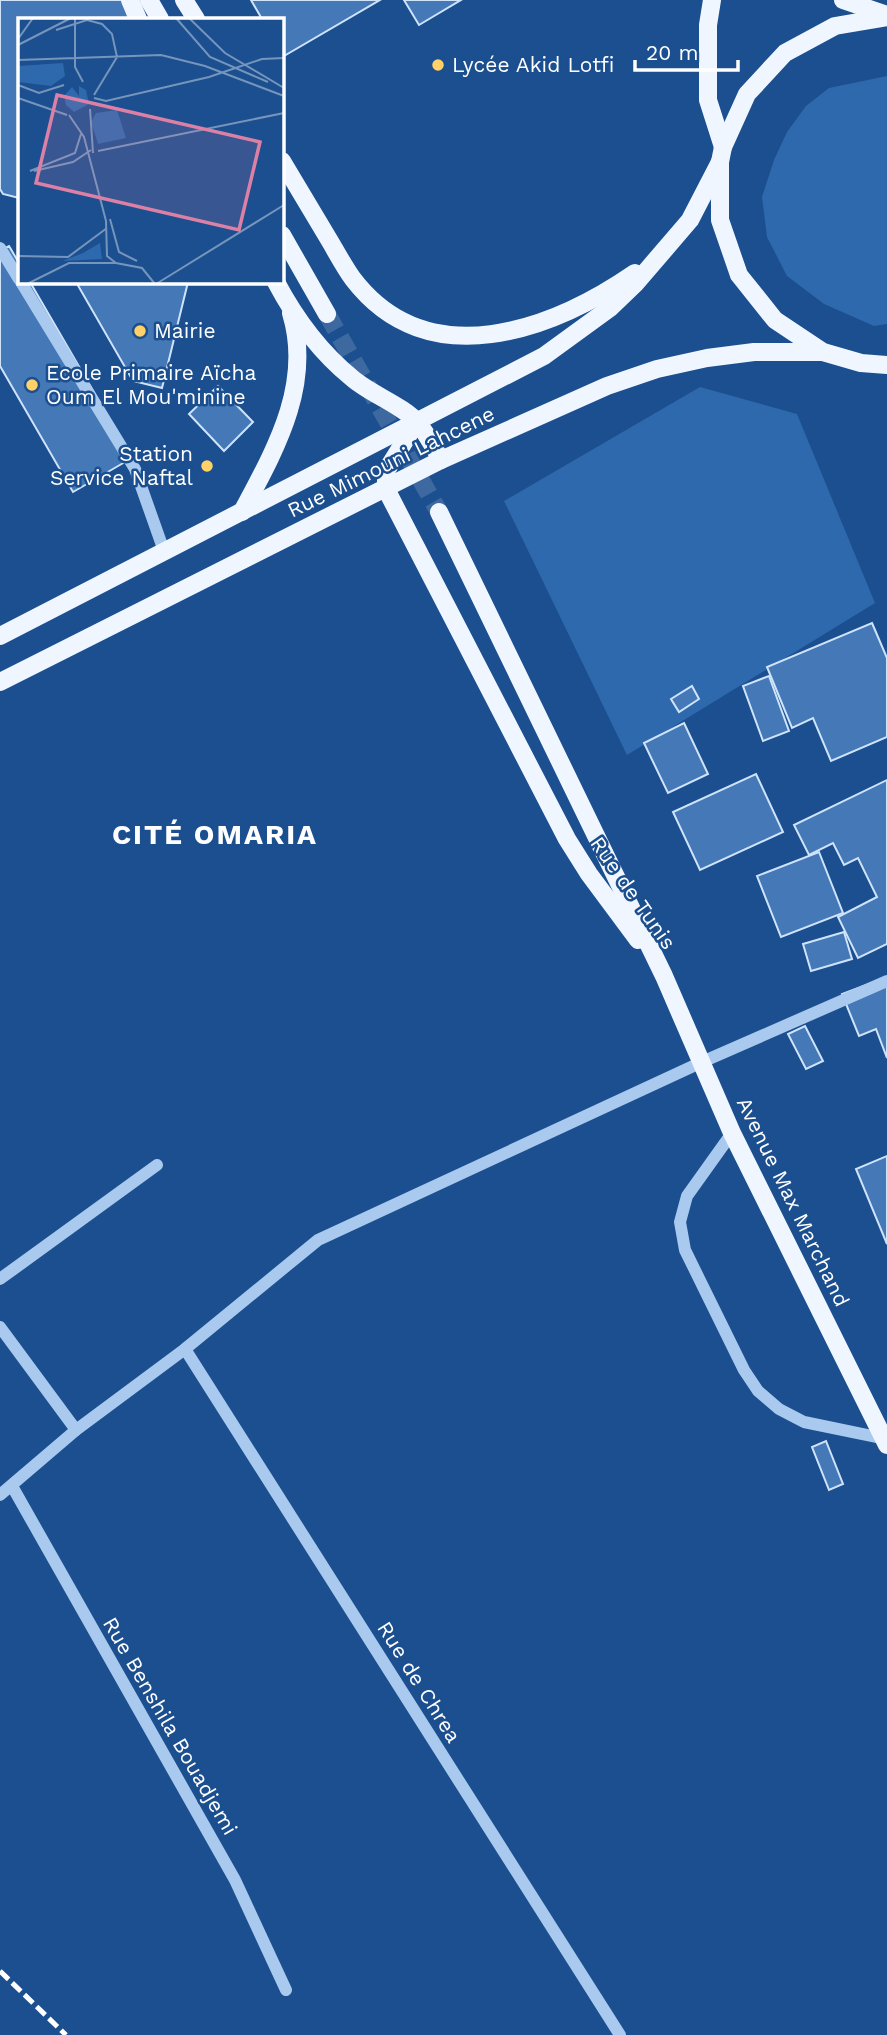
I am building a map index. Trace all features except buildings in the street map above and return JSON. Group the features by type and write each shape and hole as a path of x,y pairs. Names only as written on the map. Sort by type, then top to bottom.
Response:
{"main road":[{"path":"130,0 138,18"},
{"path":"149,0 159,18"},
{"path":"184,0 196,18"},
{"path":"712,0 708,25 708,100 722,155 720,220 739,275 775,320 823,352 861,363 887,365"},
{"path":"842,0 887,16"},
{"name":"Rue Mimouni Lahcene","path":"0,636 544,356 577,334 610,309 690,220 722,155 747,94 785,53 835,26 887,16"},
{"path":"284,164 353,279 373,300 396,317 421,329 448,336 475,338 509,332 544,321 584,304 661,255"},
{"path":"284,238 327,314"},
{"path":"277,284 318,345 335,364 355,381 417,422 441,460"},
{"path":"242,512 278,442 291,408 297,373 297,334 288,303"},
{"name":"Rue Mimouni Lahcene","path":"0,682 441,460 594,391 657,369 707,358 754,352 823,352"},
{"path":"386,489 386,471 417,422"},
{"name":"Rue de Tunis","path":"386,489 567,839 589,874 664,976"},
{"name":"Rue de Tunis","path":"439,512 664,976"},
{"name":"Avenue Max Marchand","path":"664,976 732,1133 886,1441"}],"street":[{"path":"0,248 18,278"},
{"path":"22,284 135,469 164,551"},
{"path":"0,1495 76,1430 185,1349 318,1240 702,1062 887,981"},
{"path":"732,1133 687,1196 680,1222 685,1250 744,1370 758,1391 779,1409 804,1422 886,1441"},
{"path":"0,1279 157,1165"},
{"path":"0,1327 76,1430"},
{"name":"Rue de Chrea","path":"185,1349 620,2035"},
{"name":"Rue Benshila Bouadjemi","path":"12,1486 235,1880 286,1990"}],"shaded area":[{"path":"887,76 887,324 874,326 824,304 787,276 767,237 762,197 787,132 806,106 829,88"},
{"path":"700,387 797,414 875,603 627,755 504,501"}],"tunnel":[{"path":"327,314 439,512"}],"railway":[{"path":"0,1971 66,2035"}],"place":[{"name":"Lycée Akid Lotfi","path":"438,65"},
{"name":"Mairie","path":"140,331"},
{"name":"Ecole Primaire Aïcha Oum El Mou'minine","path":"32,385"},
{"name":"Station Service Naftal","path":"207,466"}],"district":[{"name":"CITÉ OMARIA","path":"215,834"}]}
